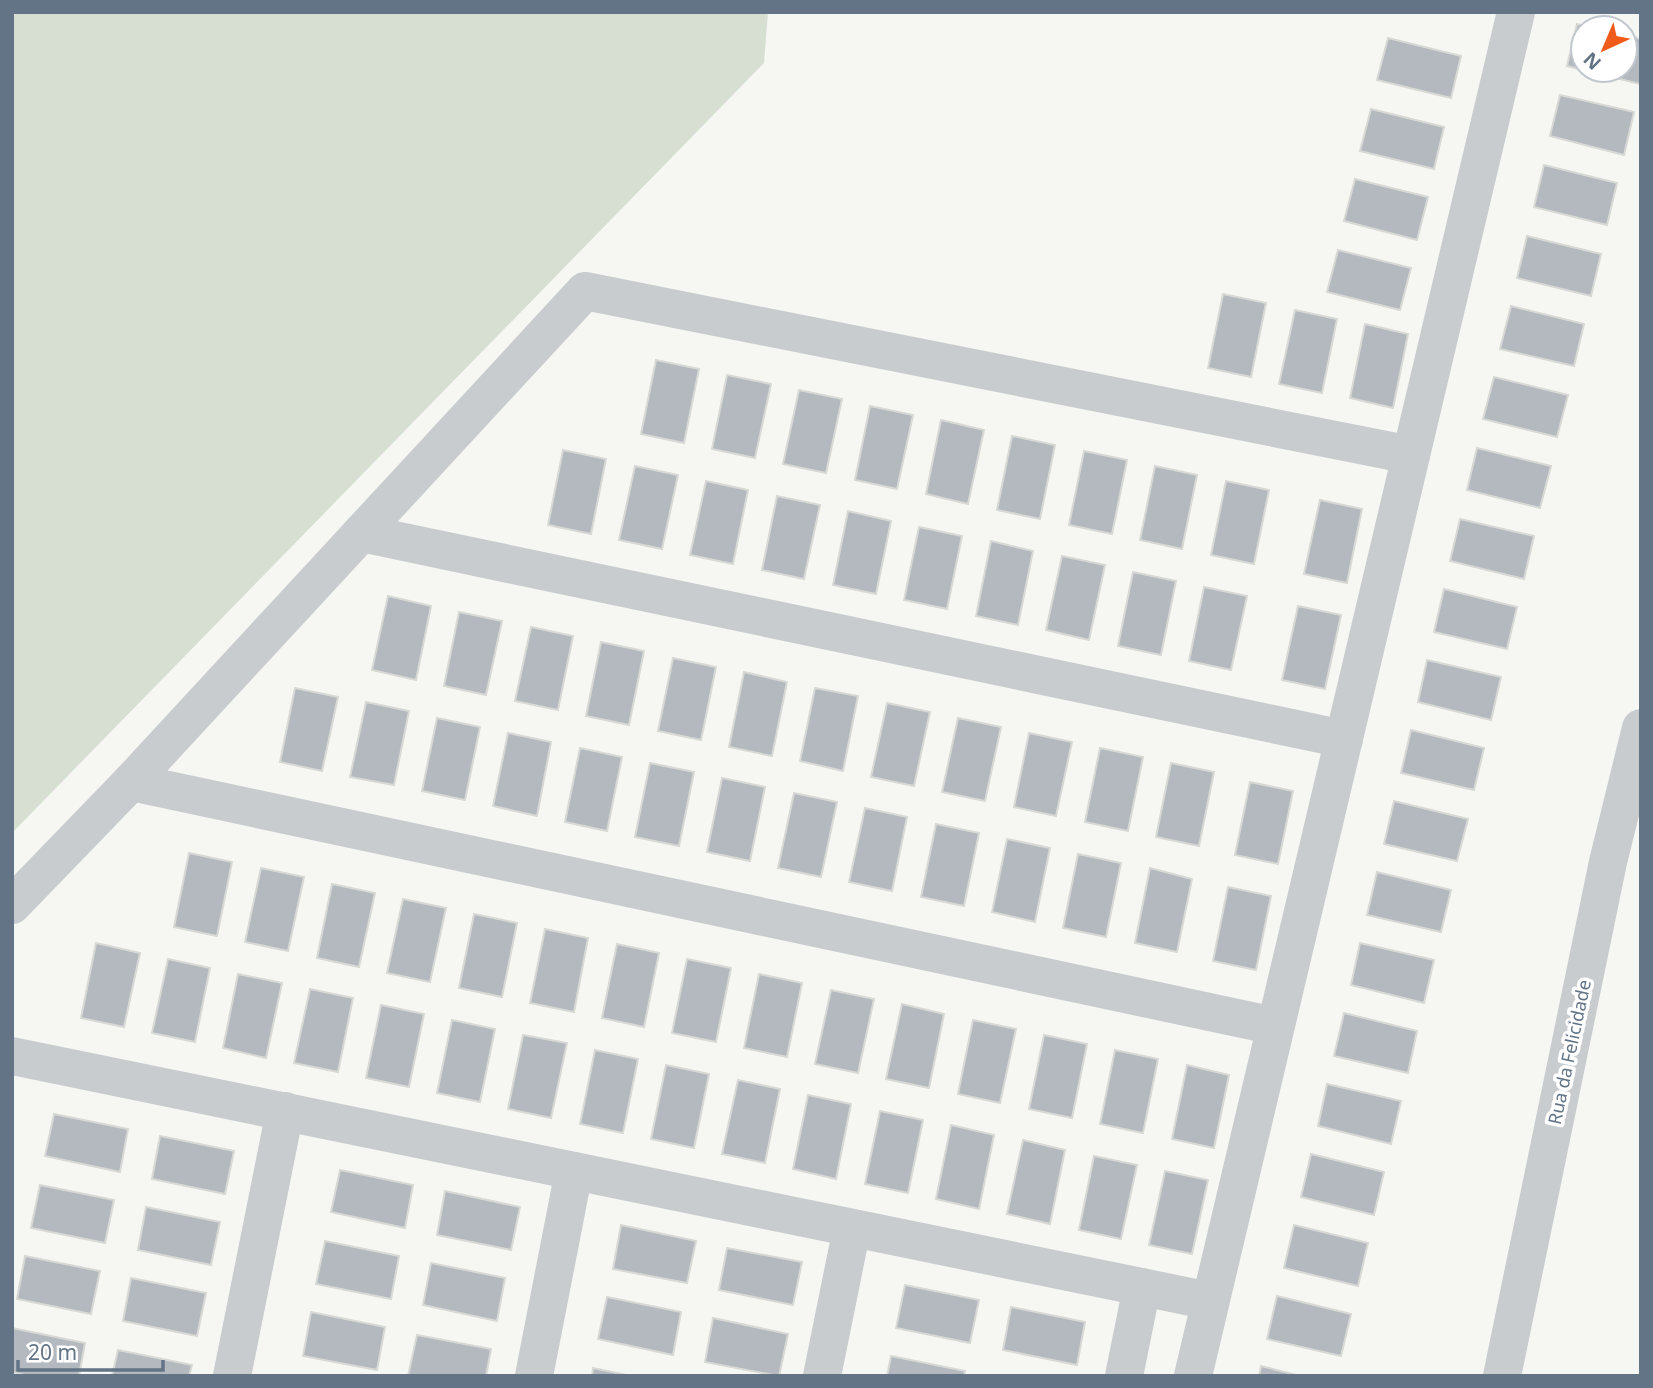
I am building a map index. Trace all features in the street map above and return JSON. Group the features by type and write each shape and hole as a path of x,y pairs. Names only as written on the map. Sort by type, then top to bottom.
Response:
{"street":[{"path":"1194,1376 1516,12"},
{"path":"12,905 131,782 584,292 1411,455"},
{"path":"361,533 1344,739"},
{"name":"Rua da Felicidade","path":"1502,1376 1608,862 1641,728"},
{"path":"131,782 1275,1026"},
{"path":"12,1056 1210,1301"},
{"path":"232,1376 285,1111"},
{"path":"534,1376 574,1171"},
{"path":"822,1376 852,1228"},
{"path":"1124,1376 1142,1287"}],"shaded area":[{"path":"12,12 768,12 764,63 12,833"}],"building":[{"path":"1388,38 1461,56 1451,98 1377,80"},
{"path":"1639,38 1641,39 1639,84"},
{"path":"1560,95 1634,112 1624,155 1550,136"},
{"path":"1371,109 1444,127 1434,169 1360,151"},
{"path":"1544,165 1617,183 1607,225 1534,207"},
{"path":"1355,179 1428,197 1417,240 1344,221"},
{"path":"1527,236 1601,254 1591,296 1517,278"},
{"path":"1338,250 1411,268 1400,310 1327,292"},
{"path":"1223,294 1266,303 1251,377 1208,368"},
{"path":"1511,306 1584,324 1574,366 1500,349"},
{"path":"1295,310 1337,319 1322,393 1279,384"},
{"path":"1365,324 1408,334 1393,408 1350,398"},
{"path":"656,360 699,369 684,443 641,434"},
{"path":"727,375 771,384 755,458 712,449"},
{"path":"1494,377 1568,395 1557,437 1483,419"},
{"path":"799,390 842,399 826,473 783,464"},
{"path":"870,406 913,415 897,489 855,480"},
{"path":"941,420 984,430 968,504 926,494"},
{"path":"1012,436 1055,445 1040,519 997,510"},
{"path":"1477,448 1551,466 1540,508 1467,490"},
{"path":"563,450 606,459 591,534 548,525"},
{"path":"1084,451 1127,460 1112,534 1069,525"},
{"path":"635,466 678,475 662,549 619,540"},
{"path":"1155,466 1197,475 1182,549 1140,540"},
{"path":"706,481 748,490 733,564 690,555"},
{"path":"1226,481 1269,490 1254,564 1211,555"},
{"path":"777,496 820,505 804,579 762,570"},
{"path":"1320,500 1362,509 1347,583 1304,574"},
{"path":"848,511 891,521 876,594 833,585"},
{"path":"1460,519 1534,536 1524,579 1450,561"},
{"path":"919,527 962,536 947,609 904,600"},
{"path":"991,541 1033,551 1018,625 976,616"},
{"path":"1062,556 1105,565 1089,640 1046,630"},
{"path":"1133,572 1176,581 1161,655 1118,646"},
{"path":"1204,587 1247,596 1231,670 1189,661"},
{"path":"1444,589 1517,607 1507,649 1434,632"},
{"path":"388,596 431,606 416,680 372,670"},
{"path":"1298,606 1341,615 1325,689 1282,680"},
{"path":"459,612 502,621 486,695 444,686"},
{"path":"531,627 573,636 558,710 515,701"},
{"path":"601,642 644,651 629,725 586,716"},
{"path":"673,658 716,667 701,740 658,731"},
{"path":"1427,660 1501,677 1491,720 1418,702"},
{"path":"744,672 787,682 772,756 729,747"},
{"path":"295,688 338,697 322,771 280,762"},
{"path":"815,688 858,696 843,771 800,761"},
{"path":"366,702 409,711 394,785 350,777"},
{"path":"887,703 930,712 914,786 871,777"},
{"path":"437,718 480,727 465,800 422,791"},
{"path":"958,718 1001,727 985,801 942,792"},
{"path":"1411,730 1484,748 1474,790 1401,773"},
{"path":"508,733 551,742 537,816 493,806"},
{"path":"1029,733 1072,742 1056,816 1014,807"},
{"path":"580,748 622,757 607,831 565,822"},
{"path":"1100,748 1143,757 1128,831 1085,822"},
{"path":"650,763 694,772 679,846 635,837"},
{"path":"1171,763 1214,772 1199,846 1156,837"},
{"path":"722,778 765,787 750,861 707,852"},
{"path":"1250,782 1293,791 1278,864 1235,855"},
{"path":"794,793 837,802 821,877 778,868"},
{"path":"1394,801 1468,819 1457,861 1384,844"},
{"path":"865,808 907,817 892,891 849,882"},
{"path":"936,824 979,833 964,906 921,897"},
{"path":"1007,839 1050,848 1035,922 992,912"},
{"path":"189,853 232,862 217,936 174,927"},
{"path":"1078,854 1121,863 1106,937 1063,928"},
{"path":"261,868 304,877 288,951 245,942"},
{"path":"1150,868 1192,879 1177,952 1135,943"},
{"path":"1377,872 1451,890 1441,932 1367,915"},
{"path":"332,884 375,893 359,967 317,958"},
{"path":"1228,887 1271,896 1256,970 1213,961"},
{"path":"403,899 446,908 430,982 387,973"},
{"path":"474,914 517,923 502,997 459,988"},
{"path":"545,929 588,938 574,1012 530,1003"},
{"path":"96,943 140,953 124,1027 81,1018"},
{"path":"1360,943 1434,960 1424,1003 1351,985"},
{"path":"617,944 659,953 644,1027 602,1018"},
{"path":"168,959 210,968 195,1042 152,1033"},
{"path":"687,959 731,968 716,1042 672,1033"},
{"path":"238,974 282,983 266,1058 223,1048"},
{"path":"759,974 802,983 787,1057 744,1048"},
{"path":"310,989 353,998 338,1072 294,1063"},
{"path":"831,990 874,999 858,1073 815,1064"},
{"path":"902,1004 944,1014 929,1088 886,1079"},
{"path":"381,1005 424,1014 409,1087 366,1078"},
{"path":"1344,1013 1417,1031 1408,1073 1334,1056"},
{"path":"452,1020 495,1029 480,1102 437,1093"},
{"path":"973,1020 1016,1029 1000,1103 958,1094"},
{"path":"523,1035 567,1043 551,1118 508,1109"},
{"path":"1044,1035 1087,1044 1072,1118 1029,1109"},
{"path":"595,1050 638,1059 623,1133 580,1124"},
{"path":"1115,1050 1158,1059 1143,1133 1100,1124"},
{"path":"666,1065 709,1074 694,1148 651,1139"},
{"path":"1187,1065 1229,1075 1214,1148 1172,1139"},
{"path":"738,1080 780,1089 765,1163 722,1154"},
{"path":"1327,1084 1401,1101 1391,1144 1318,1126"},
{"path":"808,1095 851,1104 836,1179 793,1169"},
{"path":"880,1111 923,1120 908,1193 865,1184"},
{"path":"54,1114 128,1129 120,1172 45,1156"},
{"path":"951,1125 994,1135 979,1209 936,1199"},
{"path":"160,1136 234,1151 225,1194 152,1179"},
{"path":"1023,1140 1065,1150 1050,1224 1007,1214"},
{"path":"1311,1154 1384,1172 1374,1215 1301,1197"},
{"path":"1094,1156 1137,1165 1121,1239 1079,1230"},
{"path":"340,1170 413,1185 405,1228 331,1212"},
{"path":"1165,1171 1208,1180 1192,1254 1149,1245"},
{"path":"40,1185 114,1200 105,1243 31,1228"},
{"path":"445,1191 520,1207 511,1250 437,1235"},
{"path":"146,1207 220,1222 211,1265 138,1250"},
{"path":"621,1225 696,1241 687,1283 613,1269"},
{"path":"1294,1225 1368,1243 1358,1286 1284,1268"},
{"path":"325,1241 399,1256 391,1299 316,1284"},
{"path":"727,1248 802,1262 793,1305 719,1290"},
{"path":"25,1256 100,1271 91,1314 17,1299"},
{"path":"431,1263 505,1278 497,1321 423,1305"},
{"path":"131,1278 206,1293 197,1336 123,1321"},
{"path":"905,1285 979,1300 970,1343 896,1328"},
{"path":"1277,1296 1351,1314 1341,1356 1267,1339"},
{"path":"607,1297 681,1312 673,1355 598,1339"},
{"path":"1011,1307 1085,1322 1077,1365 1003,1350"},
{"path":"311,1312 385,1327 377,1370 303,1356"},
{"path":"713,1318 788,1334 779,1376 705,1362"},
{"path":"12,1328 85,1343 79,1376 29,1376 12,1372"},
{"path":"417,1335 491,1349 486,1376 408,1376"},
{"path":"118,1350 192,1365 189,1376 112,1376"},
{"path":"891,1356 965,1371 964,1376 887,1376"},
{"path":"1261,1366 1300,1376 1259,1376"},
{"path":"593,1368 631,1376 592,1376"}]}
